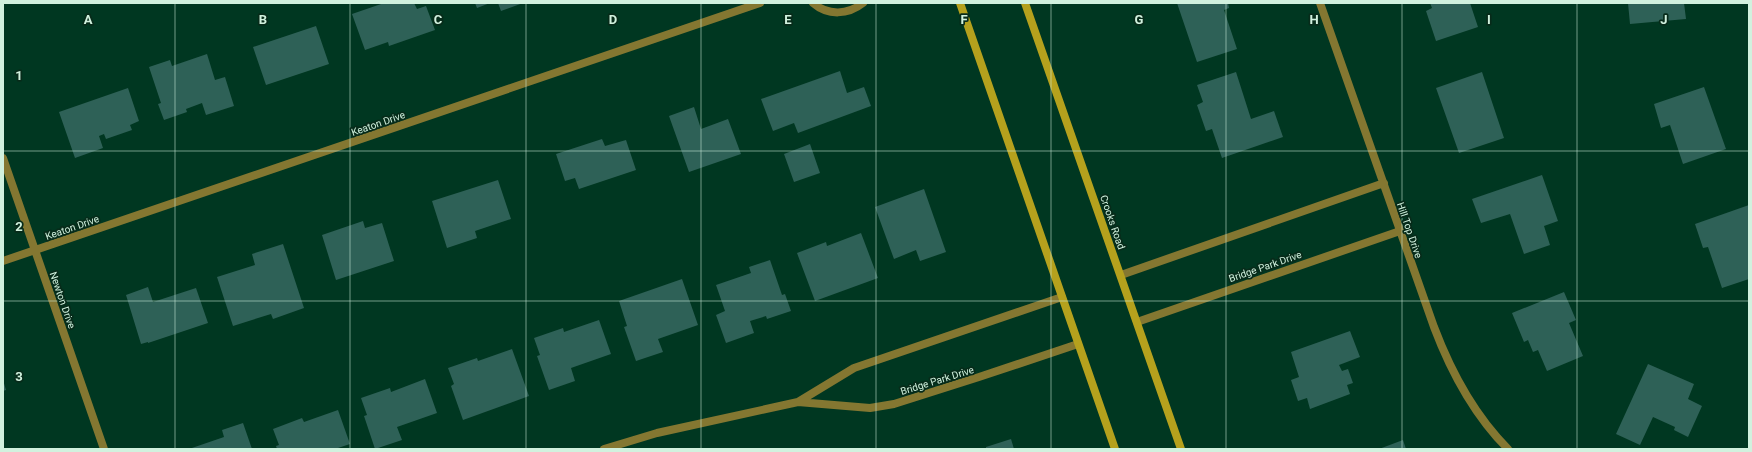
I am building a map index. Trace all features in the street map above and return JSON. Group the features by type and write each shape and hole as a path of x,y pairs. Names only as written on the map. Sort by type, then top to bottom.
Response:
{"main road":[{"path":"960,3 1115,449"},
{"name":"Crooks Road","path":"1025,3 1181,449"}],"street":[{"name":"Keaton Drive","path":"3,261 760,3"},
{"path":"813,3 817,7 828,12 840,13 851,10 863,3"},
{"name":"Hill Top Drive","path":"1320,3 1446,359 1461,387 1480,416 1508,449"},
{"name":"Newton Drive","path":"3,158 104,449"},
{"path":"1121,275 1384,183"},
{"name":"Bridge Park Drive","path":"1137,322 1400,231"},
{"name":"Bridge Park Drive","path":"798,402 854,368 1062,297"},
{"name":"Bridge Park Drive","path":"604,449 658,433 798,402 870,408 894,404 1078,344"}],"building":[{"path":"384,3 414,3 417,9 426,6 435,30 389,46 388,42 365,50 352,14"},
{"path":"475,3 490,3 477,8"},
{"path":"498,3 523,3 501,11"},
{"path":"1177,3 1228,3 1229,8 1224,10 1237,49 1197,62"},
{"path":"1430,3 1470,3 1478,27 1436,41 1426,11 1432,8"},
{"path":"1628,3 1684,3 1686,19 1630,24"},
{"path":"316,26 329,64 266,85 253,47"},
{"path":"207,54 215,80 225,77 234,106 206,115 202,103 186,109 187,112 164,120 158,104 161,103 149,67 170,60 172,66"},
{"path":"840,71 847,93 864,87 871,106 798,133 794,123 773,131 761,99"},
{"path":"1236,72 1251,119 1274,111 1283,137 1222,158 1212,129 1206,131 1197,105 1203,102 1197,85"},
{"path":"1482,72 1504,138 1459,153 1436,88"},
{"path":"1704,87 1726,149 1683,164 1670,125 1661,128 1654,104"},
{"path":"128,88 139,121 130,125 132,130 106,139 104,134 99,136 103,148 75,158 59,112"},
{"path":"694,107 701,129 728,119 741,154 689,172 669,116"},
{"path":"602,139 605,146 626,140 636,170 579,189 575,178 565,181 556,154"},
{"path":"810,144 820,173 794,182 784,154"},
{"path":"1542,175 1558,221 1544,226 1550,245 1524,254 1510,214 1481,223 1472,199"},
{"path":"498,180 511,219 475,231 477,238 447,248 432,201"},
{"path":"924,189 946,252 920,261 916,250 894,259 875,207"},
{"path":"1749,205 1749,279 1722,288 1708,247 1703,248 1695,224"},
{"path":"363,221 365,228 382,223 394,261 336,280 322,235"},
{"path":"861,233 878,278 815,301 797,253 826,242 827,246"},
{"path":"283,244 304,308 273,319 271,314 233,326 217,277 255,265 252,254"},
{"path":"770,260 782,295 785,294 791,311 767,319 766,316 750,321 754,333 726,343 716,315 725,311 716,285 751,273 749,267"},
{"path":"682,279 698,325 658,339 663,352 636,361 624,327 627,326 619,301"},
{"path":"148,287 153,302 196,288 208,323 141,344 126,295"},
{"path":"1564,292 1576,320 1569,323 1583,356 1547,371 1538,350 1533,352 1528,340 1524,342 1512,313"},
{"path":"599,320 611,354 571,368 575,381 549,390 537,356 540,355 534,338 563,328 564,332"},
{"path":"1350,331 1360,357 1339,365 1342,371 1348,369 1353,383 1347,385 1350,394 1310,409 1307,398 1298,401 1291,380 1299,377 1291,352"},
{"path":"512,349 529,396 463,420 451,386 454,384 448,368 477,358 478,361"},
{"path":"1648,364 1694,384 1688,399 1702,406 1688,437 1674,430 1675,427 1653,417 1640,445 1616,434"},
{"path":"425,379 437,413 397,427 402,440 375,449 364,416 367,415 361,398 390,388 391,392"},
{"path":"3,380 6,390 3,391"},
{"path":"338,410 350,444 335,449 277,449 276,446 279,445 273,429 302,418 304,422"},
{"path":"243,423 252,449 189,449 224,437 222,430"},
{"path":"1011,439 1014,449 986,449 986,447"},
{"path":"1403,440 1406,449 1379,449"}]}
